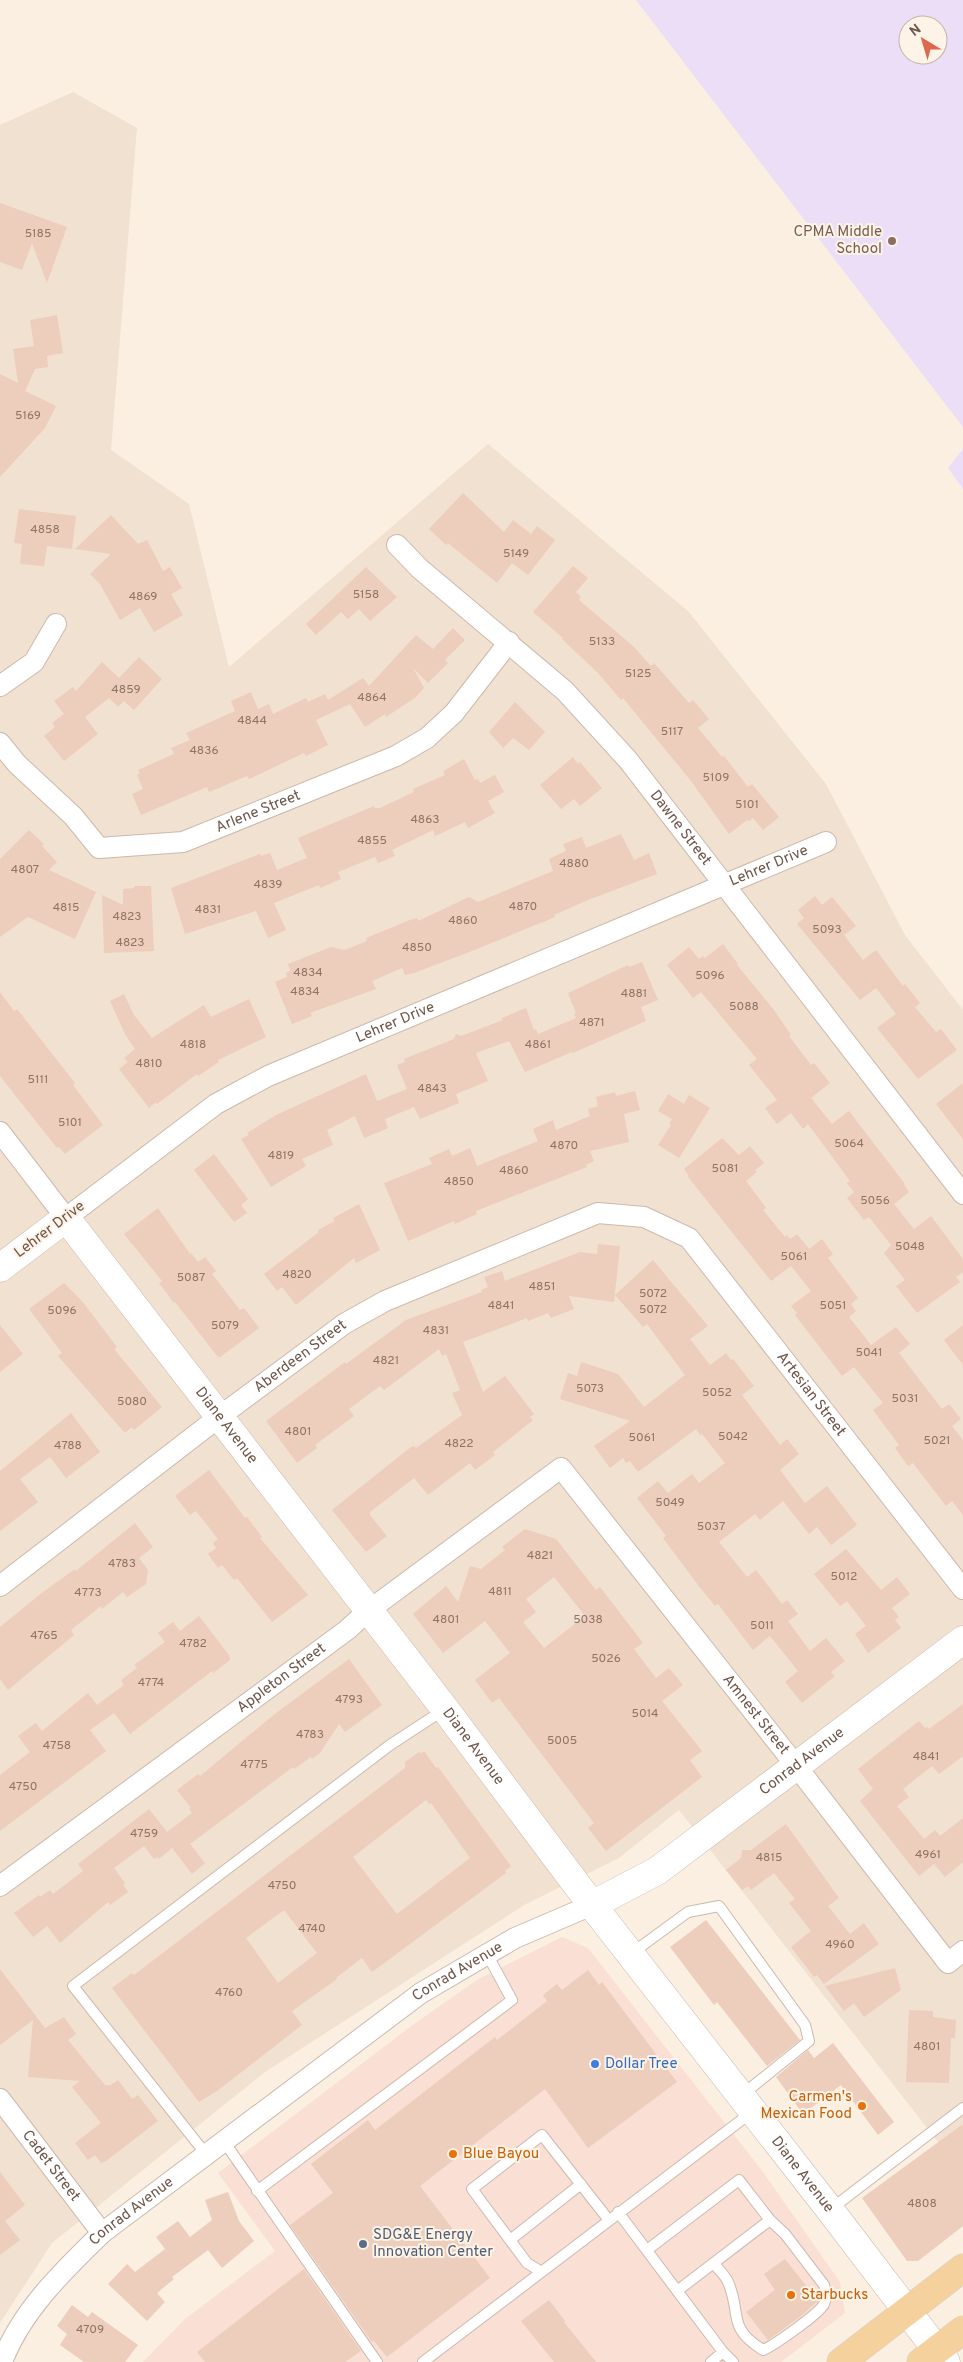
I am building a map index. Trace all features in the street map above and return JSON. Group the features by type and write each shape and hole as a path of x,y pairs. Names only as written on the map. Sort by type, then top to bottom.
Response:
{"main road":[{"path":"841,2362 963,2268"},
{"path":"935,2358 963,2330"}],"street":[{"name":"Dawne Street","path":"397,545 419,568 565,691 622,753 726,885 963,1194"},
{"path":"0,686 34,662 56,624"},
{"name":"Arlene Street","path":"0,743 17,764 73,816 99,848 183,842 396,756 427,738 454,713 509,642"},
{"name":"Lehrer Drive","path":"0,1268 216,1104 268,1076 826,842"},
{"name":"Diane Avenue","path":"0,1132 445,1709 592,1905 830,2210 907,2311 935,2358"},
{"name":"Aberdeen Street","path":"0,1586 219,1417 344,1324 385,1301 598,1214 644,1217"},
{"name":"Artesian Street","path":"644,1217 689,1238 963,1589"},
{"name":"Appleton Street","path":"0,1886 561,1468"},
{"name":"Amnest Street","path":"561,1468 797,1767 955,1957"},
{"name":"Conrad Avenue","path":"2,2362 26,2317 62,2272 102,2232 205,2153 421,1993 515,1938 592,1905 657,1871 963,1640"},
{"name":"Cadet Street","path":"0,2098 102,2232"}],"lane":[{"path":"205,2153 73,1986 390,1745 445,1709"},
{"path":"423,2362 618,2212 747,2103 809,2041 805,2024 719,1906 688,1912 630,1954"},
{"path":"257,2191 512,2000 487,1954"},
{"path":"830,2210 963,2108"},
{"path":"540,2271 527,2263 472,2189 542,2135 608,2219"},
{"path":"223,2140 378,2362"},
{"path":"647,2250 739,2180 770,2220 785,2234 824,2285 826,2295 823,2307 773,2346 762,2350 751,2342 736,2324 734,2300 727,2280 713,2263"},
{"path":"510,2240 581,2184"},
{"path":"618,2212 723,2352 733,2362"},
{"path":"677,2291 770,2220"},
{"path":"711,2362 723,2352"}],"shaded area":[{"name":"CPMA Middle School","path":"636,0 963,0 963,427"},
{"path":"73,92 137,128 111,450 189,504 229,667 488,444 688,611 826,784 905,935 963,1010 963,2174 679,1810 619,1858 526,1904 265,2072 52,2243 0,2323 0,125"},
{"path":"963,449 963,489 948,468"},
{"path":"562,1937 588,1948 763,2172 840,2282 845,2313 781,2362 143,2362 185,2319 275,2251 218,2173 414,2024 477,1980"}],"building":[{"path":"0,203 67,227 47,283 32,243 22,270 0,262"},
{"path":"57,315 63,353 47,356 48,367 35,369 25,391 56,406 45,428 0,477 0,374 18,383 13,349 34,346 30,320"},
{"path":"463,493 504,532 513,520 531,534 537,526 555,540 528,575 512,563 497,583 448,543 446,545 429,529"},
{"path":"19,509 76,516 72,549 47,546 44,566 20,564 22,544 14,543"},
{"path":"111,515 138,544 147,540 163,571 170,567 182,588 171,594 183,615 154,632 140,608 120,620 100,584 90,574 111,554 75,549"},
{"path":"573,566 588,578 576,592 581,597 579,600 634,647 651,666 654,663 689,703 693,700 709,719 698,728 722,757 724,756 748,787 752,784 779,817 763,830 753,818 749,821 747,820 729,834 691,781 623,698 621,700 597,672 563,638 533,612"},
{"path":"366,567 397,597 370,621 359,609 348,619 341,612 316,635 306,624"},
{"path":"453,628 465,640 445,660 448,663 428,683 413,668 424,688 416,697 386,717 385,714 365,727 350,704 316,720 328,745 306,756 304,753 249,779 247,776 209,792 207,787 141,815 132,794 143,789 137,775 140,773 138,770 174,754 171,748 190,740 186,733 235,711 231,701 251,692 258,709 269,704 273,714 306,698 308,702 325,694 328,700 363,678 369,686 416,635 433,649"},
{"path":"139,657 162,679 134,710 124,701 118,707 109,698 85,717 98,734 64,761 44,736 55,727 52,723 64,714 54,701 73,687 76,691 102,662 119,678"},
{"path":"515,702 545,732 529,750 513,738 503,748 489,732"},
{"path":"573,757 578,764 580,762 602,788 580,806 574,799 561,809 540,785"},
{"path":"464,759 475,780 478,779 480,783 495,775 504,792 488,801 495,813 468,828 465,822 435,836 433,830 392,850 395,856 378,863 375,857 338,872 341,879 320,888 319,885 274,903 286,930 268,938 256,911 185,934 171,888 260,854 261,856 270,853 277,870 307,858 298,838 374,806 375,808 380,808 414,792 413,789 445,775 443,771"},
{"path":"29,830 44,844 42,846 57,862 49,870 96,892 75,939 28,917 0,937 0,859"},
{"path":"621,834 634,860 649,853 657,874 588,900 554,915 555,917 414,973 405,975 402,968 372,981 376,989 310,1013 312,1016 292,1024 275,982 287,977 286,973 290,971 288,964 331,947 345,950 367,941 366,938 410,920 417,918 418,921 469,897 478,902 553,871 549,859 566,851 563,844 582,837 586,848"},
{"path":"134,886 151,886 154,951 104,953 102,895 123,905 123,889 134,888"},
{"path":"815,896 822,905 832,897 856,926 844,935 863,960 876,950 903,986 905,984 920,1003 915,1007 936,1032 941,1029 957,1050 918,1079 877,1028 896,1014 876,988 860,1000 797,924 804,918 798,910"},
{"path":"723,944 737,965 774,1010 791,1035 789,1036 811,1065 814,1063 830,1083 811,1098 832,1124 849,1111 905,1184 909,1192 894,1204 914,1229 931,1216 963,1259 963,1272 956,1277 960,1282 917,1313 896,1286 905,1280 884,1253 891,1245 869,1217 864,1220 847,1198 854,1192 847,1183 850,1181 808,1124 803,1129 791,1113 777,1124 765,1108 777,1100 749,1065 757,1059 701,992 693,998 667,965 689,947 699,959 703,956 705,958"},
{"path":"642,962 658,1000 641,1007 646,1021 525,1072 509,1041 476,1053 488,1081 456,1094 459,1103 420,1119 414,1107 385,1119 388,1128 364,1138 355,1116 327,1130 333,1145 302,1159 306,1166 271,1187 241,1139 249,1135 247,1133 276,1115 366,1074 377,1101 407,1089 397,1065 405,1062 404,1059 454,1039 456,1034 461,1036 503,1020 502,1018 526,1008 534,1030 536,1029 538,1034 576,1018 574,1014 576,1013 568,993 628,965 629,967"},
{"path":"0,992 14,1011 17,1009 75,1083 73,1085 103,1125 65,1154 59,1147 57,1148 0,1076"},
{"path":"124,994 134,1015 152,1038 204,1005 211,1017 249,999 266,1037 218,1060 219,1062 198,1076 197,1074 149,1108 119,1069 128,1062 124,1058 135,1049 125,1034 110,1001"},
{"path":"963,1083 963,1139 936,1104"},
{"path":"635,1091 640,1110 624,1114 629,1142 590,1151 594,1161 586,1165 587,1167 476,1211 477,1214 455,1224 454,1221 408,1241 384,1183 432,1164 429,1158 449,1149 452,1156 470,1148 477,1166 538,1141 533,1129 553,1120 556,1130 590,1116 588,1109 598,1106 596,1097 615,1092 616,1096"},
{"path":"668,1094 684,1104 689,1095 710,1108 679,1158 658,1145 671,1125 669,1124 672,1119 658,1111"},
{"path":"722,1138 739,1155 750,1146 764,1163 746,1181 766,1208 763,1210 785,1237 787,1235 790,1239 797,1234 809,1249 822,1239 833,1254 828,1258 858,1298 851,1304 856,1311 849,1317 871,1345 896,1327 910,1344 899,1353 942,1409 949,1404 961,1419 952,1426 963,1440 963,1515 952,1501 946,1506 913,1463 908,1466 895,1448 899,1445 873,1410 883,1403 854,1367 842,1376 795,1315 797,1313 791,1306 811,1291 791,1266 771,1281 688,1177 684,1169"},
{"path":"214,1154 248,1199 241,1205 247,1213 234,1222 194,1170"},
{"path":"359,1204 380,1250 356,1263 354,1258 296,1305 282,1287 277,1291 264,1274 319,1232 318,1230 335,1221 333,1218"},
{"path":"158,1208 190,1254 198,1262 205,1257 216,1271 212,1274 240,1310 244,1308 259,1328 220,1357 218,1357 174,1303 159,1283 162,1281 124,1234"},
{"path":"598,1244 620,1246 614,1302 569,1296 574,1309 551,1318 548,1313 528,1321 527,1318 463,1342 483,1392 505,1376 534,1414 530,1417 533,1420 493,1452 495,1455 475,1470 470,1463 428,1495 414,1478 370,1512 370,1515 387,1536 366,1552 332,1510 411,1447 414,1446 416,1448 462,1415 452,1393 460,1390 446,1354 442,1356 439,1349 384,1390 380,1386 349,1409 354,1416 315,1445 317,1448 297,1463 266,1421 345,1362 346,1364 406,1320 482,1292 481,1290 488,1287 484,1277 502,1271 505,1281 580,1252 597,1254"},
{"path":"653,1260 708,1326 690,1339 710,1365 726,1353 731,1360 733,1359 754,1386 742,1395 780,1445 787,1439 799,1454 780,1470 805,1503 827,1486 857,1525 831,1545 817,1527 809,1534 783,1501 760,1520 755,1514 719,1542 747,1577 756,1570 782,1604 787,1600 798,1614 788,1621 810,1651 826,1638 845,1661 831,1672 835,1676 802,1703 785,1682 798,1671 770,1636 753,1650 718,1604 715,1606 698,1585 663,1538 666,1536 637,1498 658,1481 668,1493 692,1474 699,1483 725,1463 702,1434 700,1435 696,1429 638,1472 630,1461 626,1463 623,1458 610,1468 594,1446 630,1421 560,1399 568,1373 577,1376 581,1362 618,1374 644,1407 685,1375 647,1324 643,1327 615,1295"},
{"path":"64,1283 82,1301 117,1347 114,1349 162,1407 134,1430 132,1427 126,1432 123,1431 58,1356 62,1353 29,1309"},
{"path":"0,1325 23,1354 0,1372"},
{"path":"963,1325 963,1365 944,1340"},
{"path":"71,1413 100,1452 66,1478 50,1457 20,1479 38,1502 0,1531 0,1471"},
{"path":"209,1470 245,1518 247,1517 262,1537 260,1538 308,1595 272,1622 237,1578 234,1580 222,1565 218,1568 208,1554 216,1548 213,1543 218,1539 196,1511 190,1515 175,1496"},
{"path":"135,1523 153,1547 139,1558 148,1570 146,1584 127,1597 123,1592 102,1609 101,1606 71,1630 74,1635 8,1690 0,1679 0,1627 43,1592 75,1569 76,1571"},
{"path":"525,1529 556,1539 596,1590 600,1587 643,1643 634,1649 656,1678 669,1668 683,1685 662,1701 702,1751 690,1760 702,1777 606,1851 588,1828 594,1823 499,1698 492,1703 475,1680 510,1653 485,1621 443,1653 413,1614 446,1586 458,1602 470,1566 481,1569 505,1550 502,1547","holes":["554,1577 585,1616 544,1648 523,1622 536,1612 526,1599"]},
{"path":"846,1549 881,1590 897,1577 910,1594 892,1608 899,1617 895,1620 901,1628 868,1653 855,1634 866,1626 847,1601 840,1606 814,1574"},
{"path":"199,1616 229,1655 230,1660 213,1673 212,1671 130,1734 114,1713 90,1730 106,1751 0,1831 0,1775 30,1752 18,1736 36,1723 42,1731 88,1693 97,1705 124,1685 121,1680 137,1668 134,1665 165,1642 158,1633 173,1622 180,1631"},
{"path":"349,1659 382,1705 345,1732 339,1724 320,1753 294,1769 293,1767 190,1844 205,1863 192,1874 172,1848 159,1859 157,1857 154,1859 144,1846 114,1868 125,1883 123,1884 128,1892 110,1905 108,1902 60,1943 47,1926 33,1937 14,1913 39,1895 40,1897 50,1890 53,1894 83,1871 78,1864 149,1809 167,1832 192,1813 189,1809 191,1808 177,1790 198,1774 200,1776 276,1713"},
{"path":"963,1704 963,1756 939,1774 932,1766 903,1789 909,1797 897,1806 924,1839 935,1830 940,1836 963,1818 963,1862 945,1877 934,1864 919,1876 860,1801 873,1789 858,1769 919,1721 925,1728 929,1729"},
{"path":"424,1751 436,1768 438,1767 511,1866 505,1871 506,1873 372,1972 362,1958 337,1979 292,2011 302,2025 217,2091 199,2102 112,1988 132,1973 134,1975 405,1768 405,1762 419,1752 420,1754","holes":["426,1800 429,1804 431,1803 470,1858 397,1914 353,1857","284,1910 317,1953 278,1983 246,1938"]},
{"path":"786,1824 839,1898 828,1906 850,1934 864,1923 879,1944 824,1984 817,1975 814,1977 791,1947 811,1931 789,1903 795,1899 774,1873 751,1890 748,1886 742,1890 726,1870 741,1858 742,1850 751,1850"},
{"path":"706,1920 800,2040 767,2066 717,2002 714,2005 670,1947"},
{"path":"895,1968 901,1990 864,2017 854,2003 844,2011 825,1986"},
{"path":"0,1969 45,2028 64,2017 76,2034 68,2040 105,2085 111,2085 118,2080 132,2099 138,2095 158,2121 106,2161 101,2163 95,2155 88,2160 75,2143 101,2123 72,2087 80,2081 28,2077 33,2020 0,2045"},
{"path":"588,1970 599,1985 602,1982 677,2082 588,2148 545,2089 420,2186 490,2278 387,2357 374,2341 372,2342 290,2225 333,2193 311,2164 368,2120 375,2130 495,2037 497,2040 547,2001 543,1995 557,1984 562,1990"},
{"path":"909,2010 933,2011 933,2017 956,2020 955,2038 951,2038 949,2083 906,2082"},
{"path":"833,2043 894,2122 878,2135 841,2085 803,2114 776,2077 808,2050 814,2058"},
{"path":"963,2124 963,2226 918,2261 907,2261 862,2198"},
{"path":"0,2172 25,2205 5,2221 20,2240 0,2255"},
{"path":"228,2192 239,2221 254,2241 222,2268 208,2250 172,2277 174,2279 157,2293 165,2302 147,2321 108,2284 127,2264 135,2272 165,2249 156,2237 178,2221 190,2237 212,2220 205,2200"},
{"name":"Starbucks","path":"785,2259 818,2301 768,2340 746,2312 775,2290 764,2274"},
{"path":"304,2269 361,2351 345,2362 205,2362 197,2352"},
{"path":"549,2300 596,2362 554,2362 521,2321"},
{"path":"72,2305 88,2317 92,2312 138,2345 125,2362 84,2362 60,2345 67,2334 57,2326"}],"place":[{"name":"CPMA Middle School","path":"892,241"},
{"name":"Dollar Tree","path":"595,2064"},
{"name":"Carmen's Mexican Food","path":"862,2106"},
{"name":"Blue Bayou","path":"453,2154"},
{"name":"SDG&E Energy Innovation Center","path":"363,2244"},
{"name":"Starbucks","path":"791,2295"}]}
